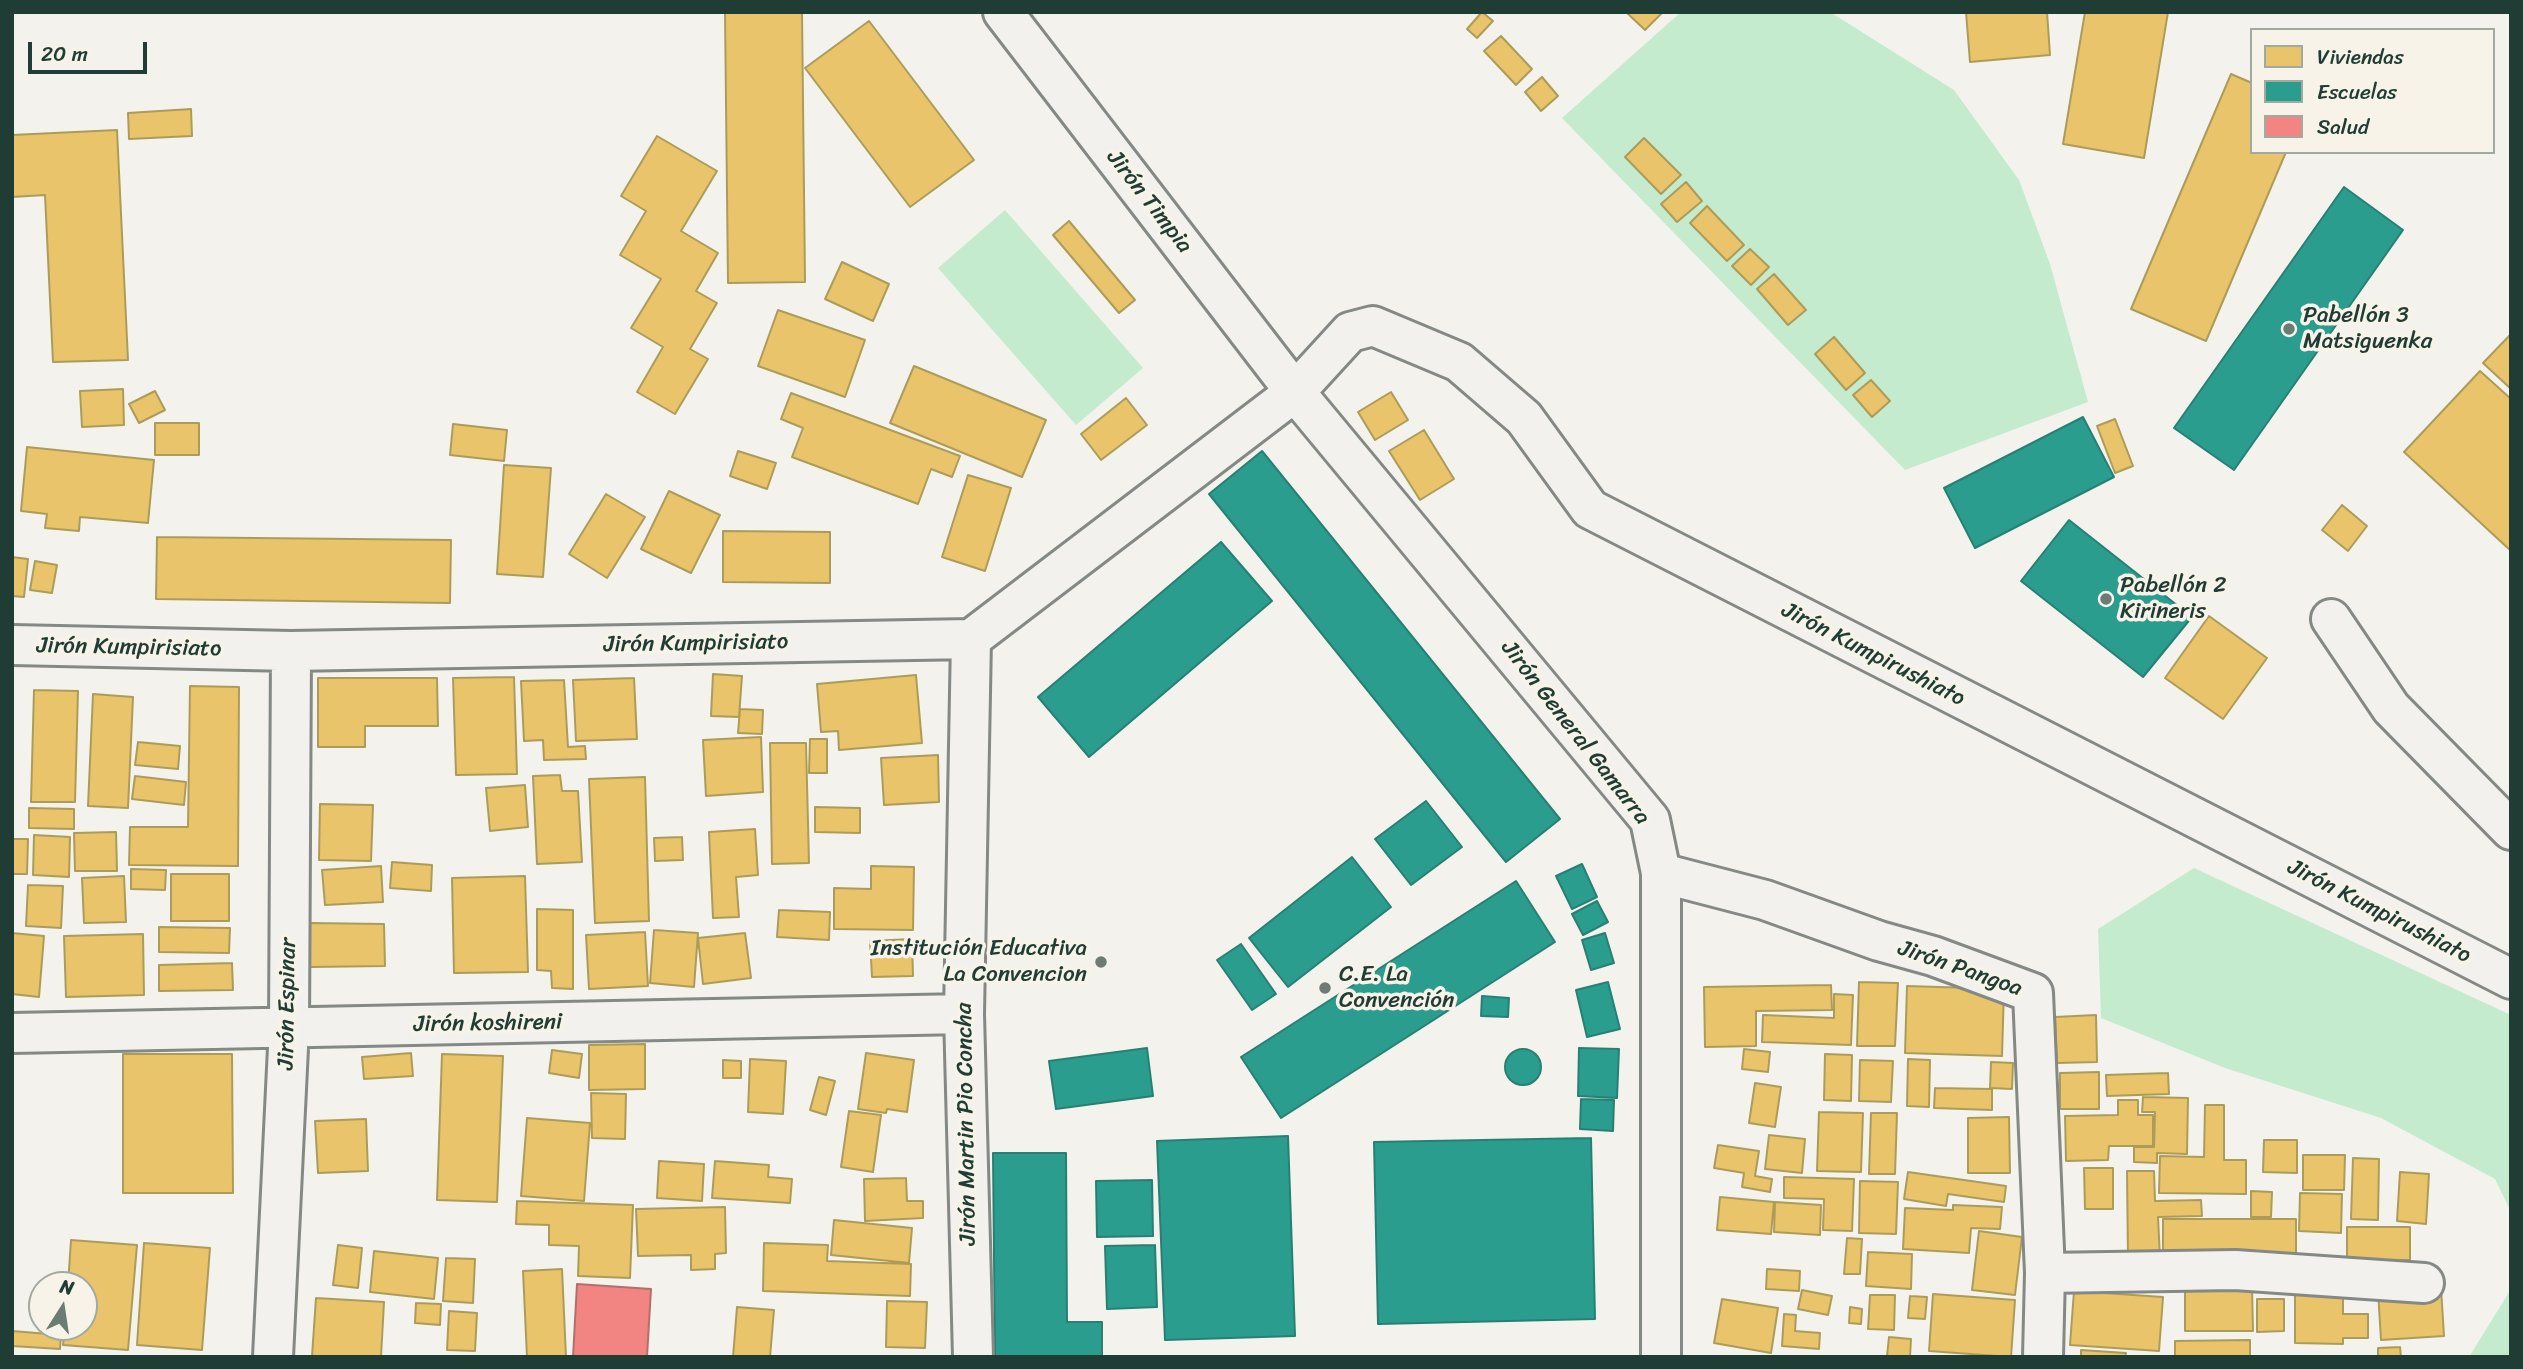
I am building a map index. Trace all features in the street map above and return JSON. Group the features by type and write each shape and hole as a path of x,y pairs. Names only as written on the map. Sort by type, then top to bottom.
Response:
{"street":[{"name":"Jirón Timpia","path":"1003,12 1295,391"},
{"name":"Jirón Kumpirushiato","path":"1295,391 1350,332 1373,326 1459,362 1524,418 1590,509 2511,979"},
{"path":"971,639 1295,391"},
{"name":"Jirón General Gamarra","path":"1295,391 1650,820 1661,873 1661,1357"},
{"path":"2331,619 2391,708 2511,830"},
{"name":"Jirón Kumpirisiato","path":"12,645 291,651 971,639"},
{"name":"Jirón Martin Pio Concha","path":"971,639 964,1014 973,1357"},
{"name":"Jirón Espinar","path":"273,1357 289,1027 291,651"},
{"name":"Jirón Pangoa","path":"1661,873 1765,900 1879,942 1933,956 2033,993 2045,1273 2043,1357"},
{"name":"Jirón koshireni","path":"12,1033 964,1014"},
{"path":"2045,1273 2235,1270 2424,1283"}],"green space":[{"path":"1681,12 1830,12 1954,90 2019,180 2050,264 2088,402 1905,470 1562,118"},
{"path":"1005,210 1143,368 1076,425 938,268"},
{"path":"2194,868 2511,1015 2511,1212 2495,1179 2381,1118 2225,1068 2101,1018 2098,929"},
{"path":"2511,1289 2511,1357 2469,1357"}],"building: Viviendas":[{"path":"725,12 802,12 805,282 728,283"},
{"path":"1482,12 1493,21 1477,38 1467,29"},
{"path":"1626,12 1659,12 1661,14 1645,30"},
{"path":"1966,12 2047,12 2050,55 1970,62"},
{"path":"2085,12 2168,12 2144,158 2063,144"},
{"path":"869,21 974,160 910,207 805,68"},
{"path":"1501,36 1532,69 1516,85 1484,51"},
{"path":"2231,74 2250,82 2250,154 2285,154 2206,341 2131,309"},
{"path":"1542,77 1558,96 1541,111 1525,92"},
{"path":"191,109 192,136 129,139 128,113"},
{"path":"117,130 128,360 53,362 45,195 12,197 12,135"},
{"path":"657,136 717,171 681,231 718,253 696,291 717,303 690,349 708,359 675,414 637,392 663,347 631,328 661,279 620,255 646,211 621,196"},
{"path":"1644,138 1681,175 1661,194 1625,157"},
{"path":"1686,182 1702,201 1677,222 1661,204"},
{"path":"1707,206 1744,245 1727,261 1690,223"},
{"path":"1069,221 1135,300 1119,313 1053,235"},
{"path":"1750,249 1769,267 1751,285 1732,266"},
{"path":"842,262 889,284 873,321 825,299"},
{"path":"1774,274 1806,310 1788,325 1757,289"},
{"path":"778,310 865,340 845,397 758,366"},
{"path":"2511,334 2511,389 2483,363"},
{"path":"1834,337 1865,373 1846,390 1815,354"},
{"path":"914,366 1046,420 1022,477 890,423"},
{"path":"2480,371 2511,399 2511,551 2404,452"},
{"path":"1871,380 1890,401 1872,417 1853,395"},
{"path":"123,389 124,425 82,427 80,391"},
{"path":"155,391 165,410 139,423 129,404"},
{"path":"1391,392 1408,420 1375,440 1358,412"},
{"path":"791,393 960,456 952,477 931,469 918,504 792,457 803,428 781,419"},
{"path":"1126,398 1147,425 1101,460 1081,434"},
{"path":"2115,419 2133,466 2115,473 2097,426"},
{"path":"155,423 199,423 199,455 155,455"},
{"path":"453,424 507,430 504,461 450,455"},
{"path":"1424,430 1454,479 1420,500 1389,451"},
{"path":"27,447 154,460 148,523 80,517 79,531 45,528 47,514 21,511"},
{"path":"738,451 776,463 767,489 730,476"},
{"path":"504,465 551,468 543,577 497,574"},
{"path":"968,475 1011,488 985,571 942,557"},
{"path":"669,491 720,515 691,573 641,549"},
{"path":"606,494 645,517 607,578 569,554"},
{"path":"2342,505 2367,526 2348,551 2322,530"},
{"path":"723,531 830,532 830,583 723,582"},
{"path":"157,537 451,540 450,603 156,599"},
{"path":"12,557 28,559 24,597 12,596"},
{"path":"35,561 57,565 52,593 30,590"},
{"path":"2209,616 2267,658 2223,719 2165,678"},
{"path":"713,674 742,676 739,717 711,716"},
{"path":"916,675 922,743 839,750 838,731 821,732 817,684"},
{"path":"514,677 517,774 456,775 453,678"},
{"path":"318,678 437,678 438,726 365,726 365,747 318,747"},
{"path":"634,678 637,739 576,741 573,680"},
{"path":"564,680 568,747 585,746 586,759 544,760 543,740 524,741 521,681"},
{"path":"190,686 239,687 238,866 129,865 130,827 188,827"},
{"path":"34,690 78,691 75,802 31,802"},
{"path":"93,694 133,697 128,808 88,806"},
{"path":"740,709 763,710 762,734 738,733"},
{"path":"761,737 763,792 706,796 703,740"},
{"path":"810,739 827,739 827,773 809,773"},
{"path":"138,742 180,746 178,769 135,765"},
{"path":"770,743 806,743 809,863 772,864"},
{"path":"938,755 939,802 884,805 881,758"},
{"path":"560,775 562,791 578,791 582,862 537,864 533,776"},
{"path":"135,776 186,782 184,805 132,799"},
{"path":"645,777 649,921 595,923 589,779"},
{"path":"525,785 528,827 490,831 486,788"},
{"path":"320,804 373,805 371,861 319,860"},
{"path":"815,807 860,808 860,833 815,832"},
{"path":"29,808 74,809 74,829 29,828"},
{"path":"755,829 758,875 736,877 739,917 713,918 709,832"},
{"path":"116,832 117,871 75,871 74,833"},
{"path":"34,835 70,837 69,877 33,875"},
{"path":"682,837 683,860 655,861 654,838"},
{"path":"12,839 28,839 27,874 12,874"},
{"path":"392,862 432,865 431,891 390,888"},
{"path":"381,866 383,902 325,905 322,870"},
{"path":"871,866 914,867 913,930 834,929 834,888 871,889"},
{"path":"131,869 166,870 165,890 131,889"},
{"path":"171,874 229,874 229,921 171,921"},
{"path":"124,876 126,922 84,923 82,878"},
{"path":"525,876 528,972 454,973 452,878"},
{"path":"28,885 63,886 61,928 26,926"},
{"path":"537,909 573,910 573,989 552,988 551,971 537,970"},
{"path":"779,910 830,912 829,940 777,937"},
{"path":"310,923 384,924 385,966 310,967"},
{"path":"159,927 230,928 229,953 159,952"},
{"path":"654,930 698,933 694,987 650,983"},
{"path":"645,932 648,986 589,989 586,935"},
{"path":"12,933 44,936 39,997 12,994"},
{"path":"745,933 751,978 703,984 698,938"},
{"path":"143,934 144,995 66,997 64,936"},
{"path":"912,939 913,976 872,977 870,941"},
{"path":"232,963 233,990 159,991 159,965"},
{"path":"1859,982 1898,983 1895,1046 1857,1046"},
{"path":"1831,985 1832,1010 1756,1011 1756,1046 1705,1047 1704,987"},
{"path":"1907,986 2004,989 2002,1056 1905,1053"},
{"path":"1834,994 1853,995 1851,1045 1762,1042 1763,1015 1834,1018"},
{"path":"2096,1015 2097,1062 2057,1063 2055,1017"},
{"path":"645,1044 645,1089 589,1090 589,1045"},
{"path":"1744,1049 1770,1052 1768,1072 1742,1069"},
{"path":"552,1050 582,1054 579,1078 549,1073"},
{"path":"411,1053 413,1076 364,1079 362,1057"},
{"path":"866,1053 914,1060 907,1112 887,1109 886,1113 858,1109"},
{"path":"123,1054 232,1054 233,1193 123,1193"},
{"path":"442,1054 503,1056 497,1202 437,1200"},
{"path":"1825,1054 1852,1055 1851,1101 1824,1100"},
{"path":"750,1059 786,1061 783,1114 748,1112"},
{"path":"1908,1059 1930,1060 1929,1107 1907,1106"},
{"path":"723,1060 741,1061 741,1078 723,1078"},
{"path":"1860,1060 1893,1061 1891,1102 1859,1101"},
{"path":"1991,1062 2013,1063 2012,1089 1990,1088"},
{"path":"2099,1072 2099,1109 2060,1109 2060,1073"},
{"path":"2168,1073 2169,1094 2107,1096 2106,1075"},
{"path":"819,1077 835,1081 826,1115 810,1110"},
{"path":"1755,1083 1781,1087 1775,1127 1749,1123"},
{"path":"1935,1088 1992,1089 1992,1110 1934,1108"},
{"path":"591,1093 626,1094 625,1139 592,1138"},
{"path":"2143,1097 2188,1098 2187,1154 2157,1153 2157,1163 2134,1162 2134,1147 2154,1147 2155,1112 2142,1112"},
{"path":"2118,1100 2138,1100 2138,1115 2153,1115 2153,1146 2109,1146 2108,1160 2066,1161 2065,1116 2118,1115"},
{"path":"2205,1105 2224,1105 2224,1160 2246,1160 2246,1194 2159,1193 2160,1156 2204,1157"},
{"path":"849,1111 881,1115 873,1172 841,1167"},
{"path":"1819,1112 1863,1113 1861,1172 1817,1171"},
{"path":"1871,1113 1897,1113 1895,1174 1869,1174"},
{"path":"2009,1117 2010,1173 1968,1173 1968,1118"},
{"path":"527,1118 590,1123 584,1201 521,1196"},
{"path":"366,1119 368,1171 318,1173 315,1121"},
{"path":"1769,1135 1805,1139 1802,1173 1765,1169"},
{"path":"2264,1140 2297,1140 2297,1173 2263,1172"},
{"path":"1718,1145 1759,1151 1755,1176 1772,1179 1770,1192 1742,1187 1744,1173 1714,1168"},
{"path":"2303,1155 2345,1155 2344,1190 2303,1190"},
{"path":"2353,1158 2379,1159 2378,1220 2351,1219"},
{"path":"659,1161 704,1164 702,1201 657,1198"},
{"path":"715,1161 769,1165 768,1177 792,1179 790,1203 712,1198"},
{"path":"2084,1168 2113,1168 2113,1209 2085,1209"},
{"path":"2127,1171 2154,1171 2155,1201 2201,1200 2202,1216 2158,1217 2160,1258 2128,1259"},
{"path":"1908,1172 2006,1186 2004,1202 1948,1194 1946,1206 1904,1199"},
{"path":"2400,1172 2429,1174 2426,1224 2397,1221"},
{"path":"1784,1177 1854,1179 1852,1231 1823,1230 1824,1199 1784,1198"},
{"path":"906,1178 907,1201 923,1201 923,1218 865,1221 864,1179"},
{"path":"1860,1181 1898,1182 1896,1234 1859,1233"},
{"path":"2251,1191 2272,1192 2271,1217 2251,1217"},
{"path":"2300,1193 2342,1194 2341,1233 2299,1231"},
{"path":"1720,1197 1774,1202 1771,1234 1717,1230"},
{"path":"517,1201 633,1205 630,1278 578,1276 579,1246 549,1245 549,1225 516,1224"},
{"path":"1775,1202 1821,1205 1820,1235 1774,1232"},
{"path":"1953,1205 2002,1207 2000,1229 1971,1228 1969,1253 1903,1249 1905,1208 1953,1210"},
{"path":"725,1207 726,1253 715,1254 715,1269 691,1270 691,1255 638,1256 636,1209"},
{"path":"2163,1219 2296,1219 2296,1262 2163,1263"},
{"path":"834,1220 912,1228 909,1263 831,1255"},
{"path":"2347,1227 2410,1227 2410,1260 2347,1260"},
{"path":"1979,1231 2022,1237 2015,1295 1972,1290"},
{"path":"1847,1238 1862,1239 1860,1274 1844,1274"},
{"path":"71,1240 137,1245 128,1350 63,1345 63,1341 98,1341 98,1271 69,1271"},
{"path":"144,1243 210,1248 202,1350 137,1345"},
{"path":"764,1243 828,1245 827,1261 911,1264 910,1296 763,1291"},
{"path":"338,1245 362,1248 358,1288 333,1285"},
{"path":"374,1251 438,1258 434,1299 370,1292"},
{"path":"1868,1252 1912,1254 1911,1289 1866,1286"},
{"path":"446,1258 475,1259 473,1303 443,1301"},
{"path":"562,1269 566,1357 527,1357 523,1271"},
{"path":"1767,1269 1800,1271 1799,1291 1766,1289"},
{"path":"2185,1287 2252,1287 2253,1331 2185,1331"},
{"path":"2441,1288 2444,1336 2381,1340 2378,1291"},
{"path":"1802,1290 1832,1296 1828,1315 1798,1309"},
{"path":"2074,1291 2163,1297 2159,1351 2070,1345"},
{"path":"2295,1293 2343,1293 2343,1314 2368,1314 2368,1338 2343,1338 2343,1344 2295,1343"},
{"path":"1933,1294 2015,1300 2011,1357 1929,1351"},
{"path":"1870,1295 1895,1295 1894,1330 1868,1329"},
{"path":"1910,1296 1927,1297 1925,1319 1908,1318"},
{"path":"316,1298 384,1302 381,1357 312,1356"},
{"path":"1722,1299 1778,1308 1771,1353 1714,1343"},
{"path":"2257,1299 2284,1299 2284,1331 2257,1332"},
{"path":"887,1301 927,1302 925,1348 886,1347"},
{"path":"416,1303 441,1304 440,1325 415,1323"},
{"path":"737,1307 774,1310 770,1357 733,1357"},
{"path":"1850,1307 1862,1309 1861,1324 1849,1323"},
{"path":"449,1311 477,1313 475,1351 447,1350"},
{"path":"1784,1314 1796,1315 1795,1331 1820,1333 1819,1349 1782,1346"},
{"path":"12,1331 28,1332 28,1341 61,1341 60,1349 12,1346"},
{"path":"1889,1337 1911,1339 1910,1357 1887,1356"},
{"path":"2250,1340 2250,1357 2175,1357 2175,1341"},
{"path":"2400,1347 2401,1357 2378,1357 2378,1348"},
{"path":"2081,1350 2126,1353 2125,1357 2081,1357"}],"building: Escuelas":[{"name":"Pabellón 3 Matsiguenka","path":"2344,187 2403,230 2234,470 2174,428"},
{"path":"2083,417 2114,477 1975,548 1944,488"},
{"path":"1262,451 1560,819 1506,862 1209,494"},
{"name":"Pabellón 2 Kirineris","path":"2069,520 2192,617 2143,677 2021,581"},
{"path":"1221,542 1272,601 1089,757 1038,697"},
{"path":"1426,801 1462,847 1411,885 1375,839"},
{"path":"1352,857 1391,907 1288,987 1249,938"},
{"path":"1582,864 1597,897 1572,909 1556,876"},
{"path":"1516,881 1555,942 1281,1118 1241,1057"},
{"path":"1597,901 1608,922 1583,935 1572,914"},
{"path":"1605,933 1614,963 1591,970 1582,940"},
{"path":"1241,944 1276,994 1252,1010 1217,960"},
{"path":"1608,982 1620,1029 1587,1037 1576,990"},
{"path":"1482,996 1509,998 1508,1017 1481,1016"},
{"path":"1147,1048 1153,1096 1056,1109 1049,1061"},
{"path":"1579,1048 1619,1049 1617,1098 1578,1096"},
{"path":"1523,1049 1536,1054 1541,1067 1536,1080 1523,1085 1510,1080 1505,1067 1510,1054"},
{"path":"1581,1099 1614,1100 1613,1131 1580,1129"},
{"path":"1288,1136 1295,1336 1165,1340 1157,1141"},
{"path":"1591,1138 1595,1319 1378,1324 1374,1142"},
{"path":"993,1153 1066,1153 1067,1322 1102,1322 1102,1357 995,1357"},
{"path":"1152,1180 1153,1236 1097,1237 1096,1181"},
{"path":"1155,1245 1157,1307 1107,1309 1105,1246"}],"building: Salud":[{"path":"577,1284 651,1289 647,1357 573,1357"}],"place":[{"name":"Pabellón 3 Matsiguenka","path":"2289,329"},
{"name":"Pabellón 2 Kirineris","path":"2106,599"},
{"name":"Institución Educativa La Convencion","path":"1101,962"},
{"name":"C.E. La Convención","path":"1325,988"}]}
